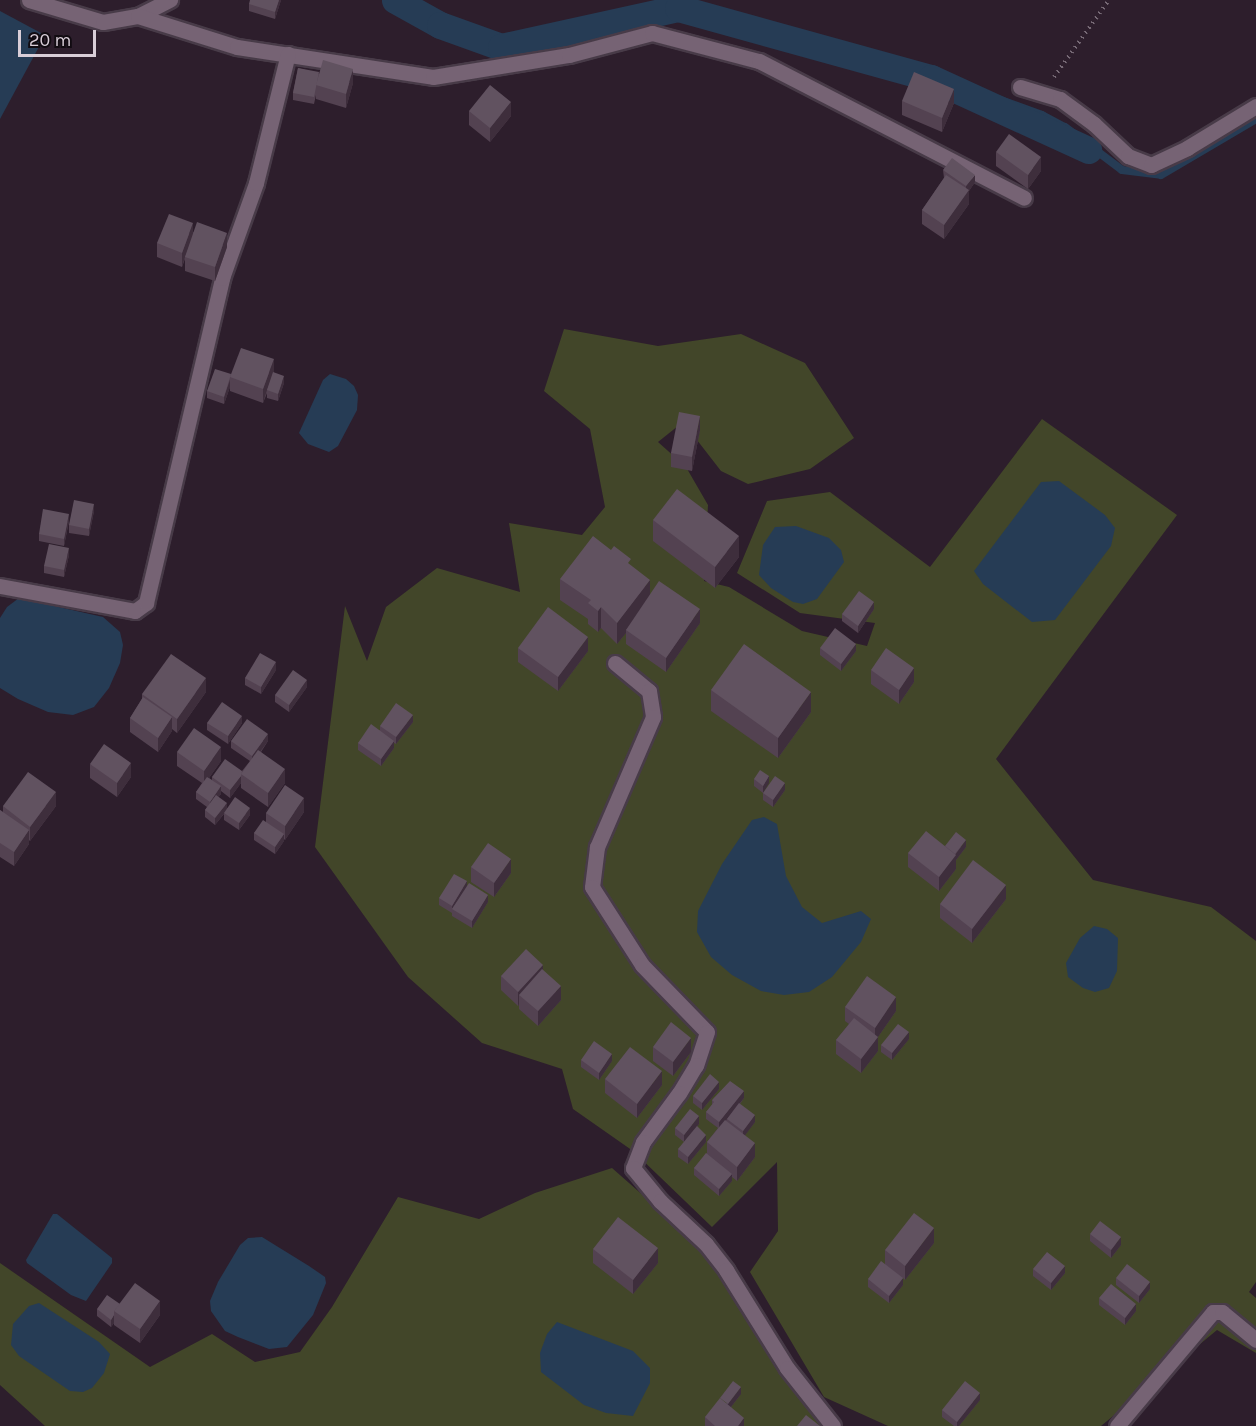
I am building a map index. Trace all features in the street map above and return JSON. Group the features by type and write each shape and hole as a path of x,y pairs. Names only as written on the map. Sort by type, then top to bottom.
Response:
{"street":[{"path":"29,0 103,22 138,16 170,0"},
{"path":"138,16 237,47 433,77 569,55 652,33 759,62 1024,198"},
{"path":"0,586 135,611 146,603 222,278 256,183 288,54"},
{"path":"1020,87 1060,99 1094,124 1128,156 1150,165 1187,147 1256,106"},
{"path":"615,663 650,691 653,717 597,848 592,887 642,965 707,1032 696,1065 679,1093 643,1142 633,1168 660,1201 706,1244 726,1270 787,1368 832,1426"},
{"path":"1117,1426 1213,1312 1222,1312 1256,1340"}],"path":[{"path":"1050,82 1109,0"}],"green space":[{"path":"564,329 658,346 741,334 805,363 854,438 810,469 748,484 721,471 683,422 658,442 686,467 708,505 704,581 729,587 802,631 867,646 875,623 800,613 737,573 767,501 830,492 930,567 1042,419 1177,515 996,759 1093,880 1211,907 1256,941 1256,1282 1249,1292 1256,1298 1256,1353 1217,1330 1101,1426 888,1426 824,1397 750,1272 778,1231 777,1162 712,1227 633,1151 573,1109 562,1069 482,1043 408,977 315,847 345,606 367,661 386,607 437,568 520,592 509,523 582,535 605,507 590,429 544,391"},
{"path":"612,1168 704,1249 788,1381 826,1426 45,1426 0,1385 0,1263 150,1367 212,1334 255,1362 300,1352 332,1307 398,1197 479,1219 535,1193"}],"water":[{"path":"0,11 41,33 41,43 0,119"},
{"path":"330,374 346,379 354,386 358,395 357,410 338,446 329,452 308,444 299,433 323,380"},
{"path":"1059,481 1105,515 1115,528 1111,546 1055,620 1032,622 983,584 974,571 1041,482"},
{"path":"796,526 829,538 841,550 844,562 817,599 803,604 793,602 771,588 759,575 763,545 775,527"},
{"path":"19,598 103,617 120,632 123,645 120,663 109,688 94,707 73,715 48,712 0,688 0,618 7,607"},
{"path":"764,817 777,824 786,876 802,907 822,923 861,911 871,919 861,942 832,977 809,992 784,995 761,991 732,975 711,957 697,932 698,911 722,864 752,820"},
{"path":"1094,926 1107,929 1118,938 1117,971 1109,988 1095,992 1083,988 1068,977 1066,963 1080,938"},
{"path":"53,1214 57,1214 112,1258 112,1263 86,1301 71,1295 27,1263 26,1260"},
{"path":"262,1237 325,1277 326,1283 313,1315 287,1347 269,1349 225,1331 211,1311 210,1301 218,1282 240,1245 248,1238"},
{"path":"39,1303 99,1342 110,1354 104,1373 92,1388 83,1392 70,1391 19,1356 11,1345 13,1324 29,1306"},
{"path":"557,1322 633,1351 650,1368 650,1383 633,1416 606,1413 584,1405 541,1372 540,1353 547,1334"}],"building":[{"path":"250,0 279,0 275,12 249,4"},
{"path":"323,60 353,69 346,94 316,85"},
{"path":"298,68 319,72 314,97 293,93"},
{"path":"914,72 954,89 942,118 902,101"},
{"path":"490,85 511,102 490,128 469,111"},
{"path":"1009,134 1041,157 1028,175 996,152"},
{"path":"952,158 975,175 966,186 943,170"},
{"path":"946,175 969,190 944,225 922,210"},
{"path":"169,214 193,223 182,253 157,243"},
{"path":"197,222 227,233 215,267 185,257"},
{"path":"241,348 274,359 263,389 230,377"},
{"path":"215,369 231,374 224,397 207,391"},
{"path":"273,372 284,376 278,394 267,390"},
{"path":"679,412 700,416 692,457 671,453"},
{"path":"677,489 739,536 715,567 653,520"},
{"path":"74,500 94,504 89,529 69,525"},
{"path":"43,509 69,514 64,539 39,534"},
{"path":"593,536 611,550 614,546 631,559 628,563 650,580 617,623 601,607 598,611 588,603 591,600 560,579"},
{"path":"49,544 69,548 64,570 44,566"},
{"path":"659,581 700,609 666,658 626,630"},
{"path":"859,591 874,602 858,626 842,614"},
{"path":"548,607 588,637 558,677 518,648"},
{"path":"835,628 856,644 841,664 820,648"},
{"path":"744,644 811,692 778,738 711,690"},
{"path":"886,648 914,668 899,690 871,670"},
{"path":"260,653 276,662 261,687 245,678"},
{"path":"171,654 206,678 177,719 142,694"},
{"path":"293,670 307,680 289,705 275,695"},
{"path":"143,697 172,717 158,738 130,718"},
{"path":"222,702 242,716 228,736 207,723"},
{"path":"396,703 413,715 396,737 380,726"},
{"path":"247,719 268,734 252,756 231,741"},
{"path":"371,724 394,741 381,759 358,743"},
{"path":"194,728 221,747 204,771 177,752"},
{"path":"104,744 131,763 117,783 90,764"},
{"path":"258,750 285,769 268,793 241,774"},
{"path":"225,759 242,771 241,776 230,790 212,777"},
{"path":"760,770 769,776 763,786 754,779"},
{"path":"28,772 56,792 30,827 3,806"},
{"path":"775,776 785,783 773,800 763,793"},
{"path":"207,777 221,786 210,802 196,792"},
{"path":"285,785 304,798 285,826 266,813"},
{"path":"216,795 227,803 215,818 205,810"},
{"path":"235,797 250,808 239,823 224,813"},
{"path":"0,810 29,830 14,852 0,843"},
{"path":"263,820 284,834 275,847 254,833"},
{"path":"926,831 956,855 939,877 908,853"},
{"path":"956,832 966,840 955,854 945,846"},
{"path":"488,843 511,859 494,883 471,867"},
{"path":"973,860 1006,885 972,929 940,904"},
{"path":"454,874 467,881 452,906 439,898"},
{"path":"469,883 488,895 472,921 452,909"},
{"path":"526,949 543,965 518,992 501,976"},
{"path":"542,969 561,986 538,1011 519,995"},
{"path":"867,976 896,997 875,1028 845,1007"},
{"path":"854,1018 878,1037 861,1059 836,1040"},
{"path":"671,1022 691,1038 673,1062 653,1047"},
{"path":"898,1024 909,1032 892,1053 881,1045"},
{"path":"594,1041 612,1054 599,1073 581,1060"},
{"path":"630,1047 662,1071 637,1104 605,1079"},
{"path":"710,1074 719,1082 702,1103 693,1096"},
{"path":"730,1081 744,1091 719,1122 706,1112 714,1102 712,1100"},
{"path":"739,1103 755,1115 743,1131 727,1119"},
{"path":"690,1109 699,1116 684,1135 675,1128"},
{"path":"725,1120 755,1143 737,1167 707,1142"},
{"path":"697,1126 706,1135 688,1157 678,1149"},
{"path":"706,1153 732,1174 719,1189 694,1168"},
{"path":"914,1213 934,1228 905,1266 885,1250"},
{"path":"618,1217 658,1248 633,1280 593,1249"},
{"path":"1100,1221 1121,1237 1111,1250 1090,1234"},
{"path":"1047,1252 1065,1266 1051,1283 1033,1269"},
{"path":"881,1261 903,1278 889,1296 868,1279"},
{"path":"1127,1264 1150,1282 1139,1296 1116,1278"},
{"path":"135,1283 160,1301 140,1329 114,1311"},
{"path":"1111,1284 1136,1304 1125,1318 1099,1298"},
{"path":"107,1295 120,1304 111,1320 97,1309"},
{"path":"733,1381 741,1387 728,1404 720,1398"},
{"path":"965,1381 980,1393 957,1422 942,1410"},
{"path":"720,1398 744,1418 738,1426 715,1426 705,1417"},
{"path":"806,1415 820,1426 797,1426"}],"waterway":[{"path":"395,0 440,25 501,47 678,8 931,78 1088,150"},
{"path":"981,93 1042,115 1065,127 1122,170 1161,175 1256,119"}]}
